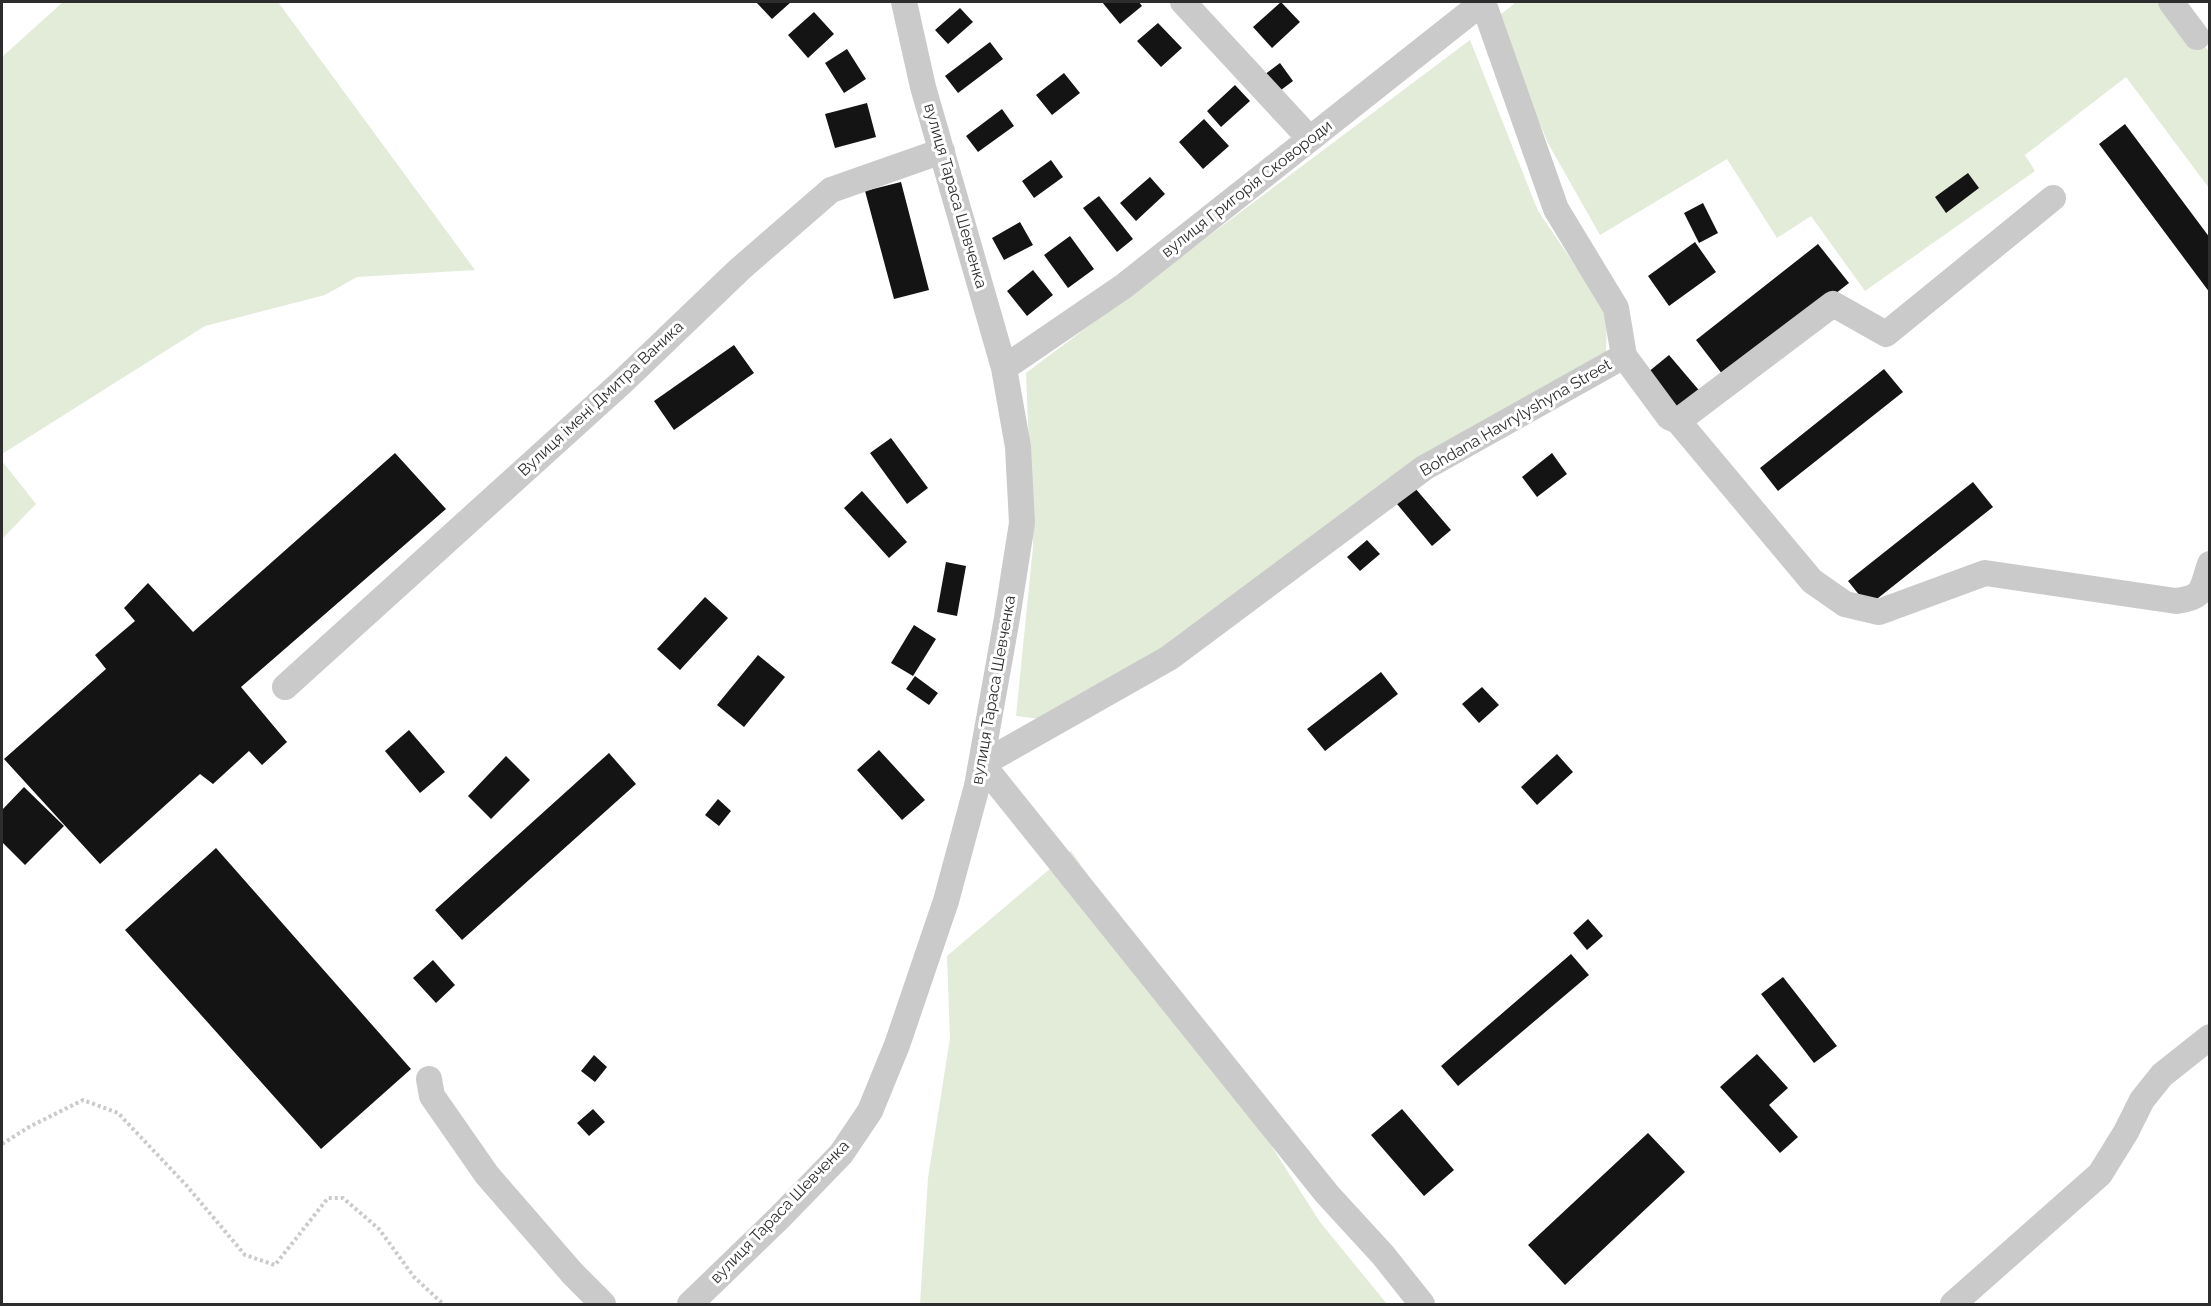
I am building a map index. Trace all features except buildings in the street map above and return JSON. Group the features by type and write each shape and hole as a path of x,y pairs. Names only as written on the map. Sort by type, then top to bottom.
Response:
{"street":[{"name":"вулиця Тараса Шевченка","path":"690,1305 841,1154 870,1111 897,1045 945,901 977,786 1007,618 1022,523 1018,447 1004,368 923,87 904,2"},
{"path":"1183,2 1310,139"},
{"name":"вулиця Григорія Сковороди","path":"1004,368 1124,286 1483,2"},
{"name":"Bohdana Havrylyshyna Street","path":"1422,1305 1383,1255 1328,1194 982,764 1169,658 1425,468 1624,356 1616,308 1556,209 1483,2"},
{"path":"2171,2 2197,37"},
{"name":"Вулиця імені Дмитра Ваника","path":"285,687 621,383 740,269 831,190 942,151"},
{"path":"1678,421 1833,304 1886,334 2053,198"},
{"path":"1624,356 1669,417 1678,421 1812,581 1845,604 1879,612 1985,573 2176,601 2193,599 2200,593 2210,564"},
{"path":"1953,1305 2100,1174 2126,1132 2142,1100 2162,1076 2210,1037"},
{"path":"429,1079 432,1096 487,1175 603,1305"}],"path":[{"path":"2,1144 29,1127 83,1100 118,1113 186,1185 245,1255 275,1264 328,1198 343,1198 379,1229 414,1277 443,1305"}],"green space":[{"path":"63,2 278,2 475,270 357,277 325,295 205,326 2,454 2,57"},
{"path":"1516,2 2173,2 2209,52 2209,188 2126,77 2025,155 2035,171 1865,291 1811,216 1777,238 1727,159 1600,235 1549,145 1494,20"},
{"path":"1470,40 1538,211 1607,312 1606,356 1521,410 1243,613 1040,719 1016,716 1033,547 1026,373"},
{"path":"2,461 36,504 2,539"},
{"path":"1071,851 1212,1053 1320,1222 1387,1304 920,1304 928,1178 950,1038 947,956"}]}
